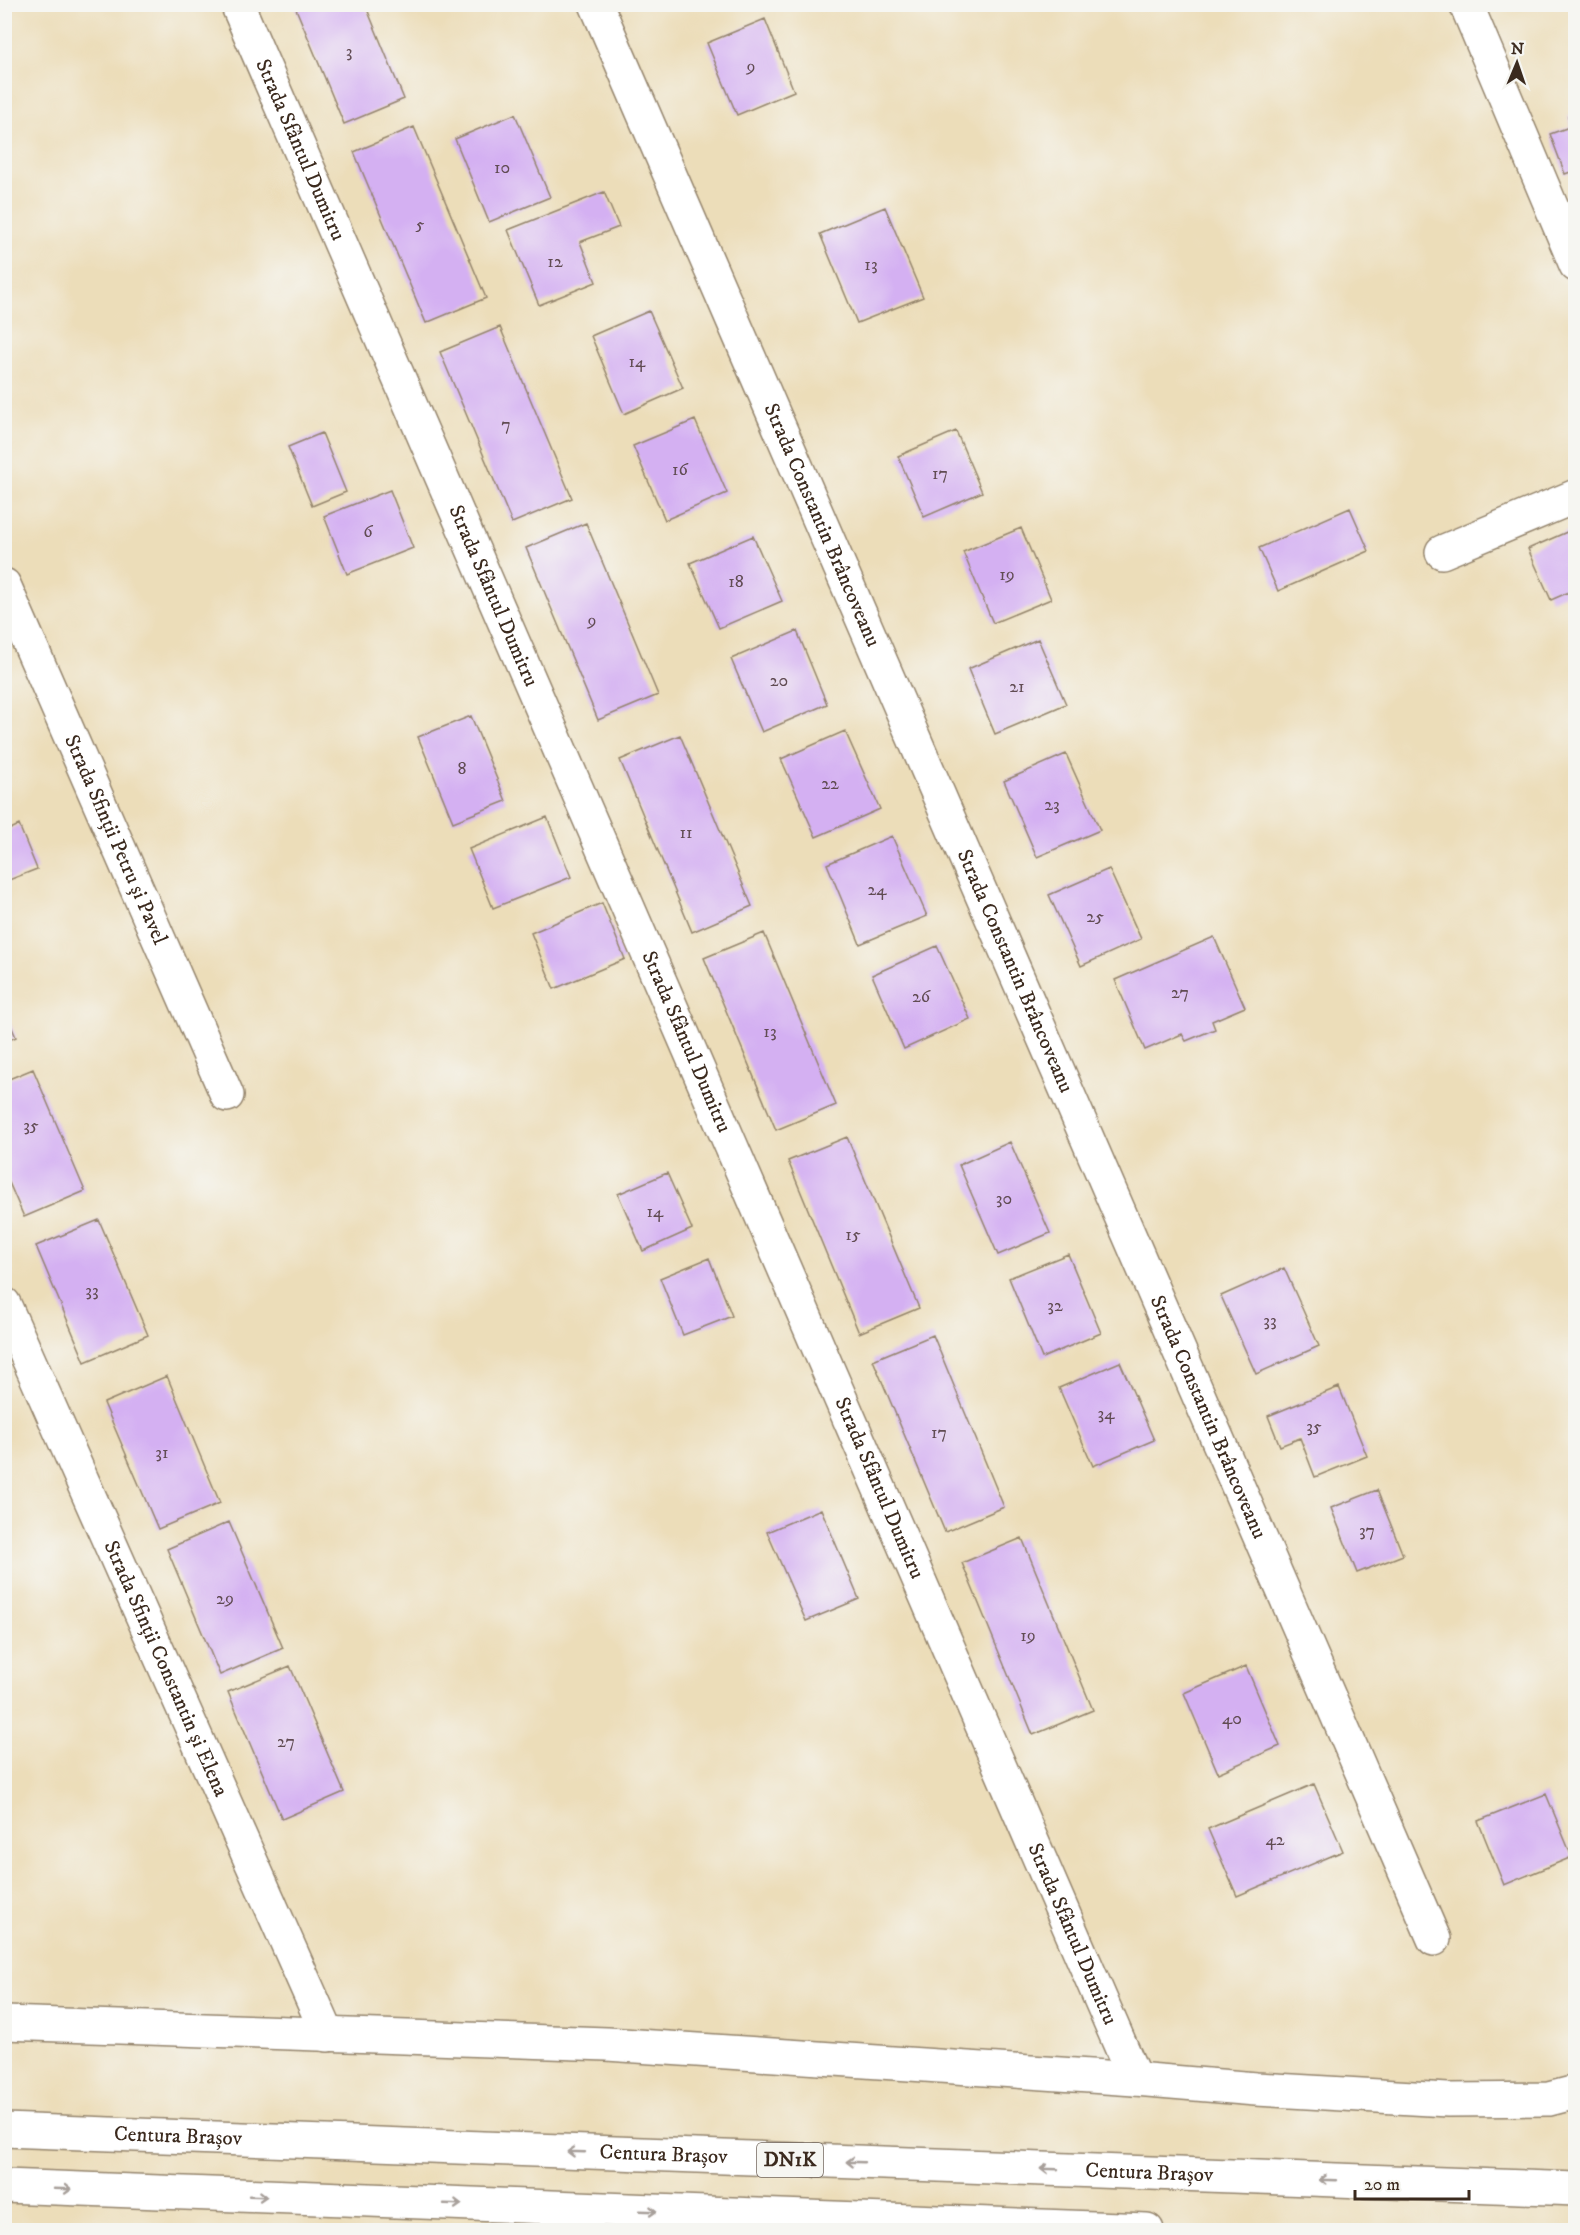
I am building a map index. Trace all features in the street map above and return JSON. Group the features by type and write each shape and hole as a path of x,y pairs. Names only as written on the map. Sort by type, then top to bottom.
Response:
{"main road":[{"name":"Strada Sfântul Dumitru","path":"237,4 1135,2079"},
{"name":"Strada Constantin Brâncoveanu","path":"596,4 1434,1939"},
{"path":"1466,4 1575,265"},
{"path":"1442,552 1575,496"},
{"name":"Strada Sfinții Petru și Pavel","path":"4,585 227,1095"},
{"name":"Strada Sfinții Constantin și Elena","path":"4,1304 327,2035"},
{"path":"4,2023 607,2044 1448,2100 1550,2099 1575,2092"},
{"name":"Centura Brașov","path":"4,2130 1575,2189"},
{"path":"4,2186 1147,2230"}],"building":[{"path":"294,4 365,4 404,99 344,124"},
{"path":"765,19 794,91 737,115 707,43"},
{"path":"1576,113 1576,170 1565,174 1550,134 1572,126 1568,116"},
{"path":"515,114 550,197 489,222 455,139"},
{"path":"414,127 486,298 426,323 354,152"},
{"path":"604,192 619,227 580,242 596,282 539,305 508,230"},
{"path":"885,207 923,297 857,323 820,234"},
{"path":"649,311 683,388 624,414 591,336"},
{"path":"500,327 572,498 512,523 440,352"},
{"path":"695,420 727,493 665,520 633,446"},
{"path":"956,431 982,492 924,517 898,456"},
{"path":"322,433 346,492 312,506 288,447"},
{"path":"390,490 413,548 347,574 324,516"},
{"path":"1350,508 1369,551 1278,591 1259,548"},
{"path":"586,523 658,695 598,720 526,548"},
{"path":"1021,528 1051,599 993,623 963,552"},
{"path":"1576,528 1576,589 1551,600 1528,549"},
{"path":"753,536 782,601 719,628 690,563"},
{"path":"797,631 827,704 762,732 731,659"},
{"path":"1038,639 1066,704 995,734 968,669"},
{"path":"471,716 506,801 453,822 418,737"},
{"path":"845,731 880,809 816,837 781,759"},
{"path":"680,735 752,906 692,932 620,760"},
{"path":"1066,754 1100,830 1037,857 1004,781"},
{"path":"547,817 571,877 493,908 469,849"},
{"path":"19,825 37,869 4,882 4,832"},
{"path":"892,836 927,916 860,944 827,864"},
{"path":"1109,869 1141,939 1081,966 1049,895"},
{"path":"602,903 625,959 554,989 531,933"},
{"path":"764,933 836,1105 776,1130 704,958"},
{"path":"1214,937 1245,1007 1212,1021 1215,1029 1186,1041 1182,1034 1145,1050 1115,980"},
{"path":"937,946 970,1019 904,1049 872,975"},
{"path":"4,1010 16,1037 4,1042"},
{"path":"33,1069 85,1191 24,1217 4,1171 4,1081"},
{"path":"847,1137 919,1308 859,1333 788,1161"},
{"path":"1010,1142 1050,1233 998,1255 959,1165"},
{"path":"667,1173 692,1229 643,1251 618,1194"},
{"path":"99,1220 148,1335 85,1362 36,1246"},
{"path":"1068,1254 1101,1333 1042,1358 1009,1278"},
{"path":"709,1258 732,1316 683,1335 660,1278"},
{"path":"1284,1268 1319,1346 1256,1374 1221,1296"},
{"path":"933,1335 1004,1507 945,1532 873,1360"},
{"path":"1120,1362 1154,1440 1093,1466 1059,1388"},
{"path":"167,1376 220,1503 158,1529 104,1403"},
{"path":"1339,1387 1367,1456 1315,1477 1300,1438 1280,1446 1268,1416"},
{"path":"1377,1490 1403,1555 1357,1573 1331,1508"},
{"path":"821,1509 859,1599 806,1621 767,1532"},
{"path":"229,1522 283,1648 220,1675 167,1549"},
{"path":"1022,1538 1093,1710 1033,1735 962,1563"},
{"path":"290,1666 344,1792 282,1819 228,1692"},
{"path":"1246,1666 1280,1746 1218,1773 1184,1693"},
{"path":"1314,1784 1343,1851 1237,1896 1208,1829"},
{"path":"1546,1794 1572,1857 1504,1885 1478,1821"}]}
